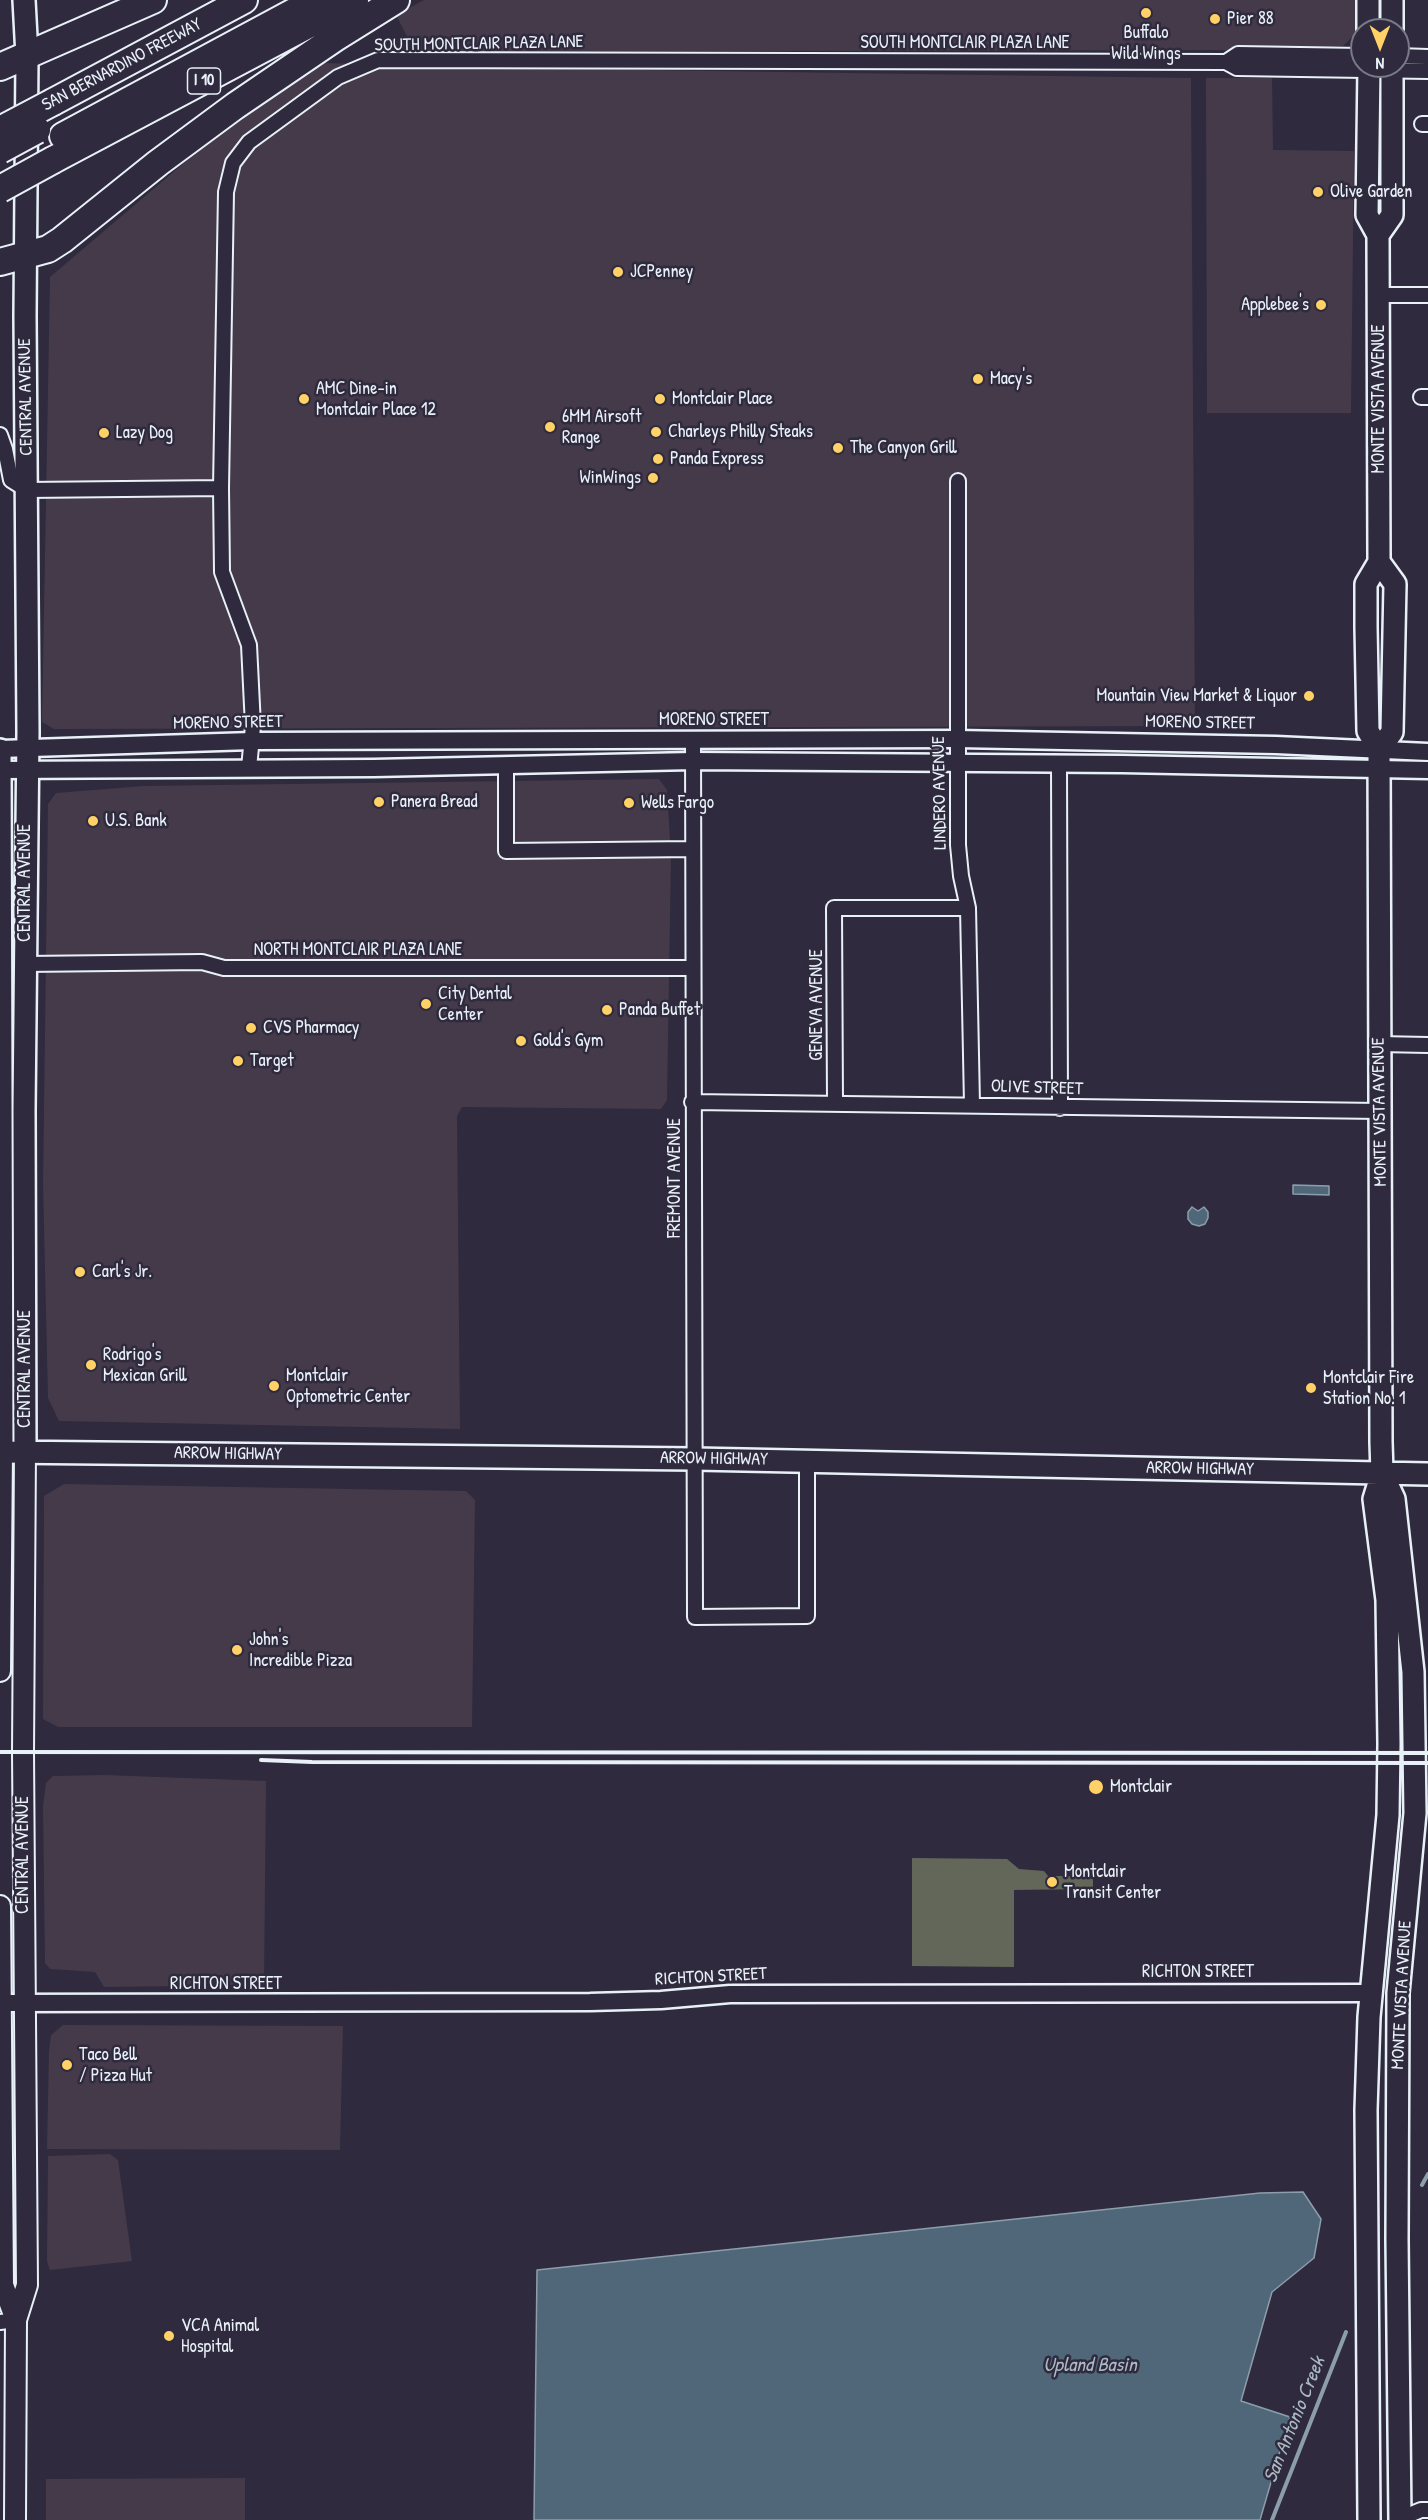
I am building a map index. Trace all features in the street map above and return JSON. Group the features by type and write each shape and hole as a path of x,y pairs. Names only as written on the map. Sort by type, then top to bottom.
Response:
{"highway":[{"path":"0,67 153,0"},
{"name":"SAN BERNARDINO FREEWAY","path":"0,189 53,131 244,0"},
{"path":"0,169 53,131 282,0"},
{"path":"0,150 53,131 316,0"},
{"name":"SAN BERNARDINO FREEWAY","path":"0,130 53,131 355,0"},
{"path":"0,262 48,249 62,240 158,163 235,106 335,38 396,0"}],"main road":[{"name":"CENTRAL AVENUE","path":"8,2321 27,2285 23,1752 26,1452 24,1110 28,747 25,316 27,56 24,0"},
{"path":"1368,0 1368,18"},
{"path":"1392,0 1392,18"},
{"name":"MONTE VISTA AVENUE","path":"1367,78 1367,215 1378,235 1379,562 1366,584 1368,731 1379,759 1382,1473 1374,1499 1387,1600 1389,1803 1370,1993 1366,2110 1369,2518"},
{"name":"MONTE VISTA AVENUE","path":"1378,235 1392,215 1394,78"},
{"name":"MONTE VISTA AVENUE","path":"1379,562 1395,584 1392,732 1379,759"},
{"name":"CENTRAL AVENUE","path":"0,760 0,1671"},
{"name":"ARROW HIGHWAY","path":"1,1452 695,1458 1428,1474"},
{"name":"MONTE VISTA AVENUE","path":"1382,1473 1394,1499 1413,1672 1415,1813 1398,1993 1397,2239 1400,2520"},
{"name":"CENTRAL AVENUE","path":"0,1906 3,2285 8,2321"},
{"path":"8,2321 15,2520"},
{"path":"1369,2518 1400,2520"}],"street":[{"path":"1410,61 1428,57"},
{"name":"SOUTH MONTCLAIR PLAZA LANE","path":"249,768 252,741 249,645 222,572 221,488 226,192 233,163 249,142 322,87 356,68 378,60 1226,62 1237,68 1350,65"},
{"path":"1410,67 1428,71"},
{"path":"1378,295 1428,295"},
{"path":"0,435 5,449 10,480 27,490 221,488"},
{"name":"LINDERO AVENUE","path":"958,481 958,845 961,876 968,908 972,1104"},
{"name":"FREMONT AVENUE","path":"693,739 692,1102 695,1617 807,1616 807,1461"},
{"name":"MORENO STREET","path":"0,760 28,747 252,741 957,739 1265,744 1379,759 1428,770"},
{"name":"MORENO STREET","path":"0,760 26,768 140,770 374,768 693,761 1059,764 1379,759 1428,752"},
{"path":"1059,764 1059,1108"},
{"path":"506,765 506,851 692,849"},
{"name":"GENEVA AVENUE","path":"835,1102 834,908 968,908"},
{"name":"NORTH MONTCLAIR PLAZA LANE","path":"25,964 202,962 224,968 692,968"},
{"path":"1379,1044 1428,1045"},
{"name":"OLIVE STREET","path":"692,1102 835,1102 1059,1108 1380,1111"},
{"path":"0,1109 24,1110"},
{"name":"RICHTON STREET","path":"1,2003 590,2002 661,2000 730,1994 1398,1993"},
{"path":"1400,2520 1421,2510 1428,2510"}],"shaded area":[{"path":"424,0 1356,0 1355,18 1350,18 1350,39 1343,46 1234,50 415,52 396,15"},
{"path":"320,63 1191,78 1195,726 54,729 42,722 50,277 184,163 242,118"},
{"path":"1206,78 1272,78 1273,150 1354,151 1351,413 1207,413"},
{"path":"659,779 667,790 671,856 667,1100 661,1109 462,1107 457,1116 460,1429 59,1421 48,1398 43,1184 48,804 56,793 144,786"},
{"path":"64,1484 466,1491 475,1500 472,1727 58,1727 43,1719 44,1496"},
{"path":"104,1775 266,1781 264,1985 104,1987 95,1972 50,1969 45,1963 43,1806 46,1783 53,1776"},
{"path":"63,2025 343,2026 340,2150 47,2149 51,2035"},
{"path":"110,2154 118,2160 132,2261 50,2270 47,2261 48,2156"},
{"path":"245,2478 245,2520 46,2520 46,2479"}],"green space":[{"path":"912,1858 1007,1859 1019,1869 1044,1871 1048,1876 1093,1876 1093,1889 1014,1890 1014,1967 912,1966"}],"water":[{"path":"1293,1185 1329,1186 1329,1195 1293,1194"},
{"path":"1192,1207 1198,1211 1204,1207 1208,1212 1205,1224 1199,1226 1192,1224 1188,1219 1188,1212"},
{"name":"Upland Basin","path":"1303,2192 1321,2219 1314,2258 1272,2292 1241,2401 1290,2417 1260,2520 534,2520 537,2270 1260,2193"}],"waterway":[{"name":"San Antonio Creek","path":"1422,2185 1428,2174"},
{"name":"San Antonio Creek","path":"1272,2520 1346,2332"}],"railway":[{"path":"0,1752 1428,1753"},
{"path":"261,1760 312,1762 1428,1763"}],"place":[{"name":"Buffalo Wild Wings","path":"1146,13"},
{"name":"Pier 88","path":"1215,19"},
{"name":"Olive Garden","path":"1318,192"},
{"name":"JCPenney","path":"618,272"},
{"name":"Applebee's","path":"1321,305"},
{"name":"Macy's","path":"978,379"},
{"name":"AMC Dine-in Montclair Place 12","path":"304,399"},
{"name":"Montclair Place","path":"660,399"},
{"name":"6MM Airsoft Range","path":"550,427"},
{"name":"Charleys Philly Steaks","path":"656,432"},
{"name":"Lazy Dog","path":"104,433"},
{"name":"The Canyon Grill","path":"838,448"},
{"name":"Panda Express","path":"658,459"},
{"name":"WinWings","path":"653,478"},
{"name":"Mountain View Market & Liquor","path":"1309,696"},
{"name":"Panera Bread","path":"379,802"},
{"name":"Wells Fargo","path":"629,803"},
{"name":"U.S. Bank","path":"93,821"},
{"name":"City Dental Center","path":"426,1004"},
{"name":"Panda Buffet","path":"607,1010"},
{"name":"CVS Pharmacy","path":"251,1028"},
{"name":"Gold's Gym","path":"521,1041"},
{"name":"Target","path":"238,1061"},
{"name":"Carl's Jr.","path":"80,1272"},
{"name":"Rodrigo's Mexican Grill","path":"91,1365"},
{"name":"Montclair Optometric Center","path":"274,1386"},
{"name":"Montclair Fire Station No. 1","path":"1311,1388"},
{"name":"John's Incredible Pizza","path":"237,1650"},
{"name":"Montclair","path":"1096,1787"},
{"name":"Montclair Transit Center","path":"1052,1882"},
{"name":"Taco Bell / Pizza Hut","path":"67,2065"},
{"name":"VCA Animal Hospital","path":"169,2336"}]}
